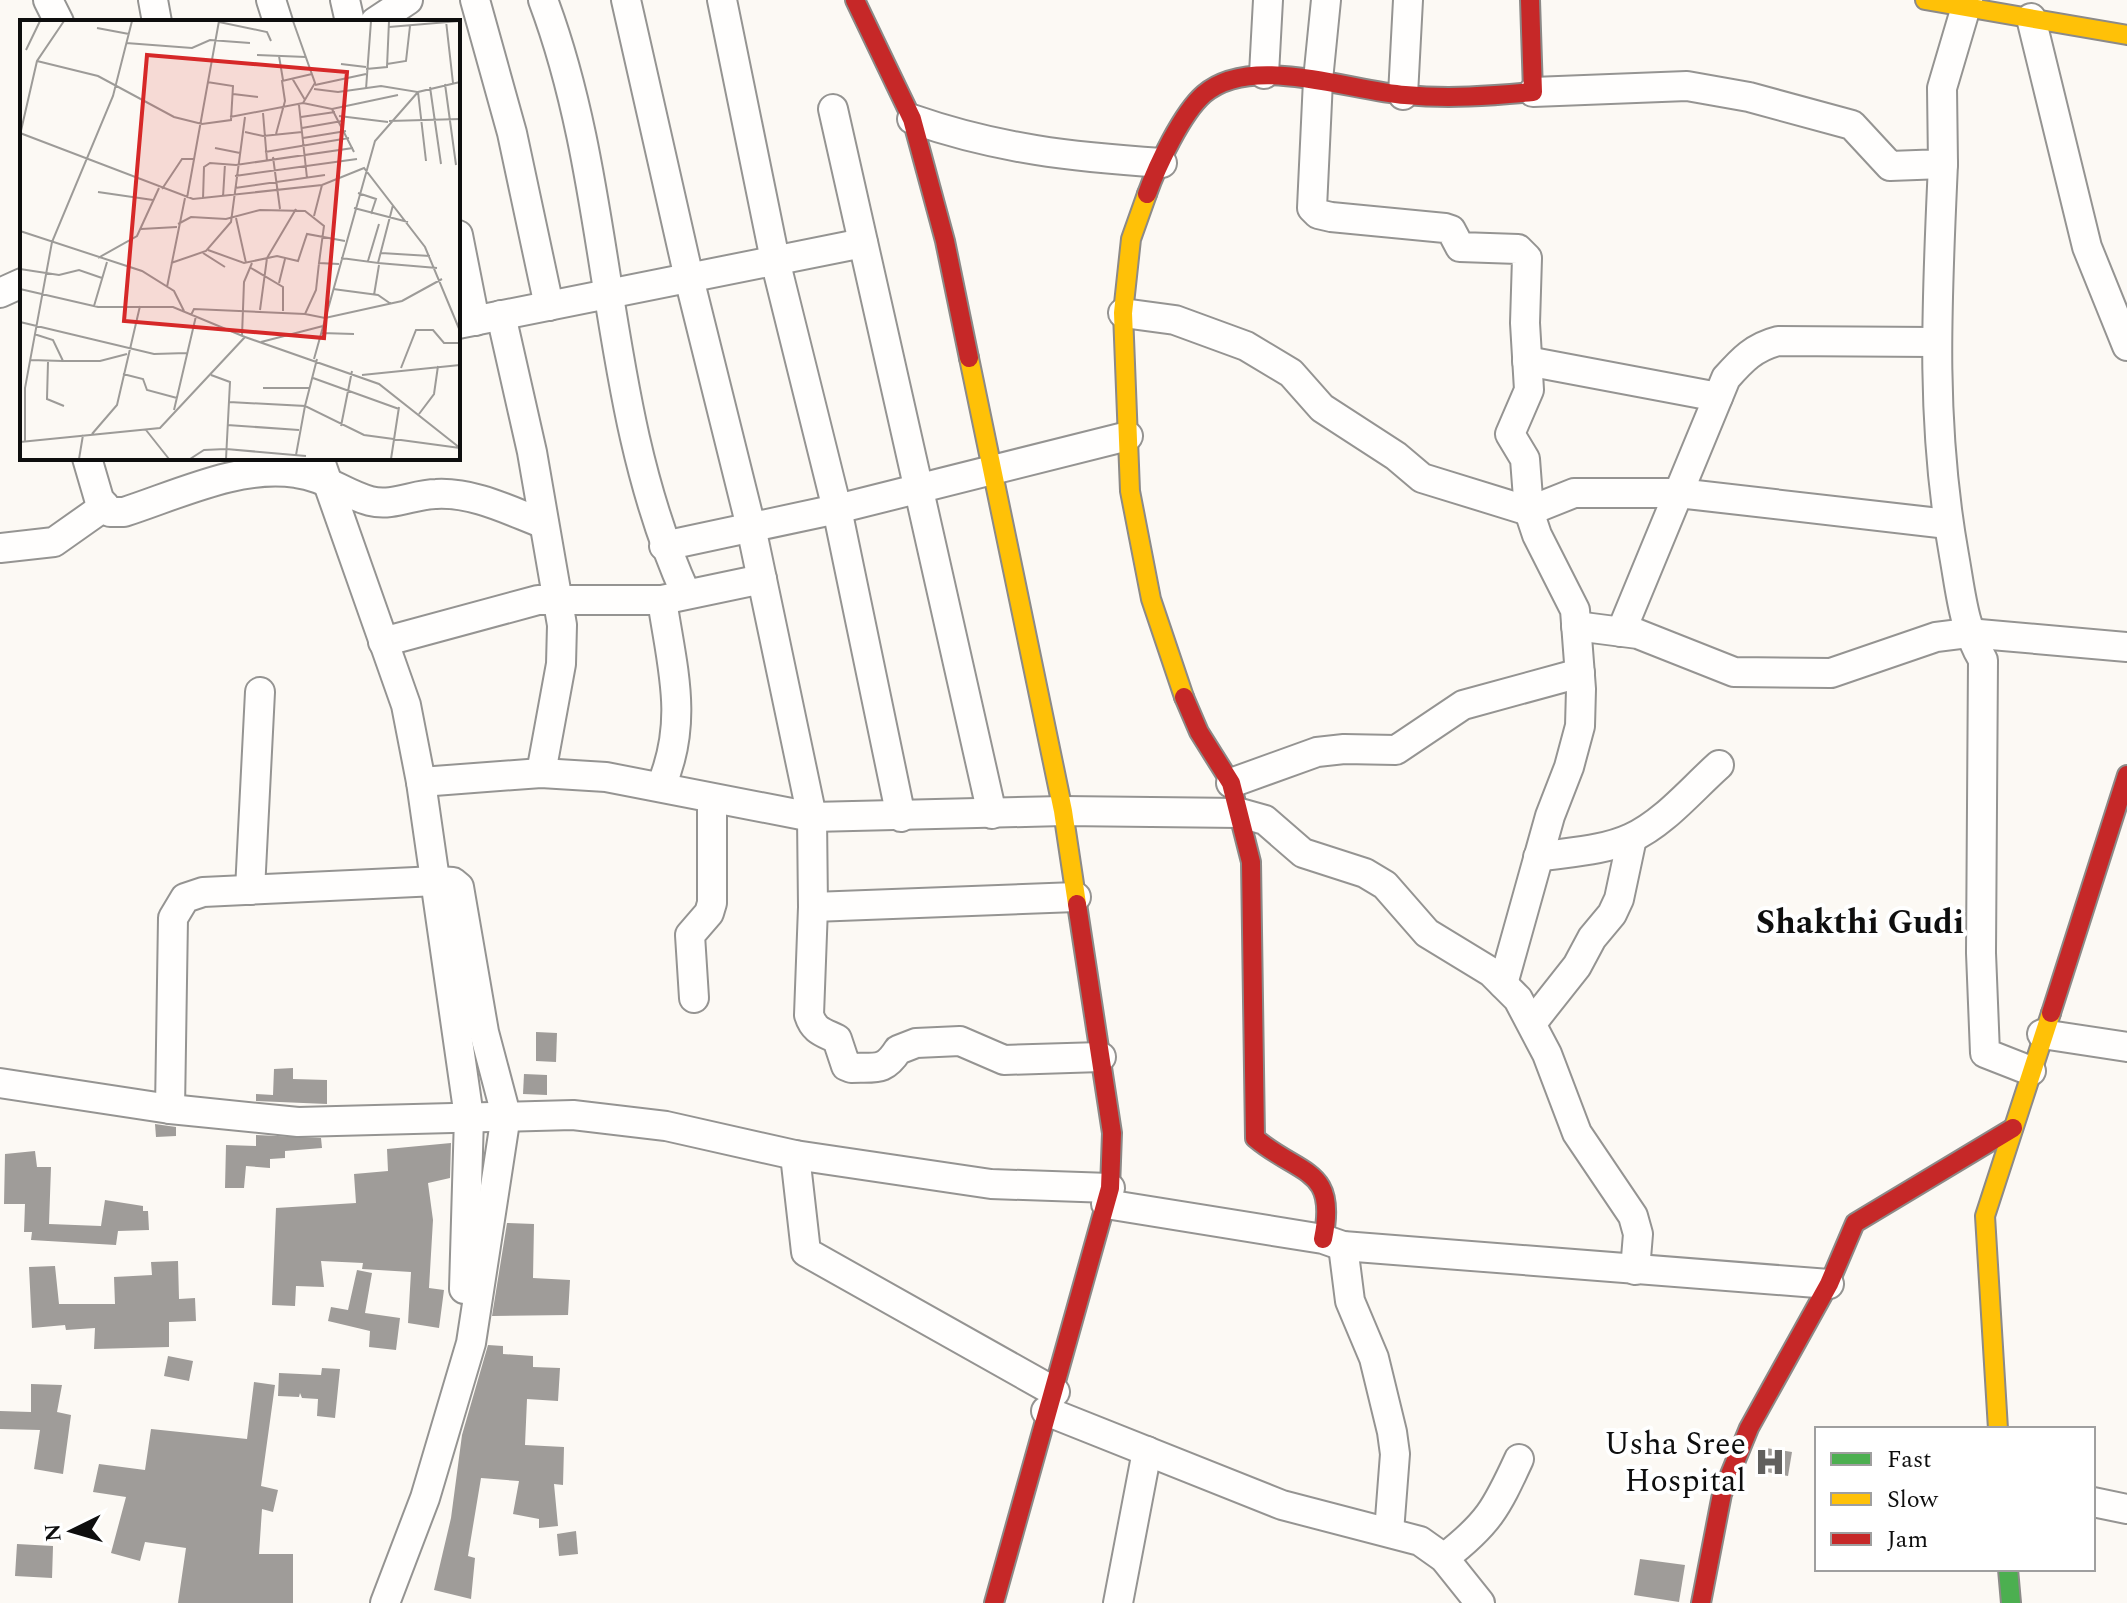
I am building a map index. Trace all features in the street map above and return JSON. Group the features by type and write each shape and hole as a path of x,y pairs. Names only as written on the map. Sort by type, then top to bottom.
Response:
{"street":[{"path":"48,0 58,20"},
{"path":"153,0 157,20"},
{"path":"271,0 277,20"},
{"path":"345,0 350,20"},
{"path":"475,0 512,133 549,306"},
{"path":"543,0 568,81 640,461 664,546 674,597 678,736 661,786"},
{"path":"626,0 689,278 751,527 812,817 809,1015 817,1031 837,1039 846,1066 851,1068 884,1067 892,1062 898,1050 916,1043 960,1041 1004,1060 1101,1057"},
{"path":"722,0 775,260 837,509 901,817"},
{"path":"855,0 912,119 945,241 1063,811 1112,1133 1108,1196 994,1603"},
{"path":"1264,74 1268,0"},
{"path":"1326,0 1318,80 1312,208 1318,214 1331,217 1445,228 1451,230 1460,247 1518,249 1525,252 1527,399 1514,417 1510,434 1525,459 1529,511 1549,562 1565,585 1575,610 1580,726 1538,857 1503,984"},
{"path":"1403,95 1408,0"},
{"path":"1530,0 1533,92"},
{"path":"1925,0 1968,4 2031,18 2087,14 2127,35"},
{"path":"1968,4 1942,88 1943,164 1934,342 1941,482 1968,633 1983,660 1981,953 1985,1053 2031,1071"},
{"path":"2031,18 2087,247 2127,346"},
{"path":"1389,1532 1395,1454 1392,1432 1374,1358 1350,1301 1333,1243 1329,1204 1320,1184 1308,1169 1264,1147 1255,1138 1251,862 1231,783 1199,732 1174,674 1151,599 1130,491 1123,313 1131,239 1162,163 1187,115 1205,93 1233,79 1264,74 1403,95 1461,98 1687,86 1734,94 1852,125 1890,166 1943,164"},
{"path":"833,109 992,814"},
{"path":"912,119 1004,147 1054,155 1162,163"},
{"path":"478,320 863,243"},
{"path":"460,244 478,320 532,452 542,523 559,598 561,664 541,773"},
{"path":"0,293 20,284"},
{"path":"1123,313 1175,320 1246,346 1291,373 1322,408 1396,456 1422,478 1529,511 1574,493 1678,493 1948,524"},
{"path":"1621,632 1726,378 1759,346 1778,341 1934,342"},
{"path":"1527,361 1718,397"},
{"path":"664,546 837,509 1128,436"},
{"path":"88,460 99,499 110,512 124,512 243,475 322,469 370,501 396,502 434,493 462,495 542,523"},
{"path":"322,469 406,705 437,881 469,1117 458,1386"},
{"path":"0,548 54,542 105,506"},
{"path":"383,642 538,600 559,598 633,602 762,579"},
{"path":"1576,626 1638,634 1734,672 1831,673 1936,637 1968,633 2127,647"},
{"path":"1231,783 1317,752 1396,750 1463,705 1580,673"},
{"path":"250,890 260,692"},
{"path":"1538,857 1605,846 1632,838 1659,819 1719,765"},
{"path":"421,782 541,773 661,786 712,799 812,817 1063,811 1240,813 1265,820 1303,853 1365,873 1385,885 1427,933 1491,972 1503,984 1532,1023 1577,1133 1633,1216 1638,1234 1635,1270"},
{"path":"1998,1427 1985,1216 2127,775"},
{"path":"694,998 690,935 709,913 712,903 712,799"},
{"path":"1532,1023 1577,966 1592,938 1612,914 1619,899 1632,838"},
{"path":"170,1109 173,918 185,898 203,892 437,881 453,882 459,887 484,1032 506,1115 471,1343 425,1498 385,1603"},
{"path":"813,907 1076,897"},
{"path":"2042,1034 2127,1047"},
{"path":"0,1083 170,1109 298,1122 386,1123 506,1115 573,1115 666,1126 795,1155 991,1184 1108,1196 1333,1243 1829,1284"},
{"path":"1701,1603 1722,1494 1749,1428 1829,1284 1855,1223 2013,1128"},
{"path":"795,1155 806,1252 1050,1402 1147,1451 1282,1505 1420,1541 1444,1558 1480,1603"},
{"path":"1118,1603 1147,1451"},
{"path":"1444,1558 1479,1530 1494,1513 1519,1459"},
{"path":"2095,1502 2127,1509"},
{"path":"2008,1571 2011,1603"}],"building":[{"path":"536,1032 557,1033 556,1062 536,1061"},
{"path":"293,1068 293,1079 327,1080 327,1104 256,1101 256,1094 273,1095 274,1069"},
{"path":"524,1074 547,1075 547,1095 523,1094"},
{"path":"155,1124 176,1127 176,1136 156,1137"},
{"path":"256,1135 321,1138 322,1148 285,1151 285,1158 270,1159 270,1168 246,1166 244,1188 225,1188 226,1145 256,1146"},
{"path":"451,1143 450,1178 428,1183 433,1220 429,1288 444,1290 439,1328 408,1323 411,1272 362,1269 363,1263 321,1261 324,1287 296,1286 295,1306 272,1305 276,1208 356,1203 354,1174 388,1171 387,1149"},
{"path":"35,1151 37,1167 51,1167 49,1224 101,1226 105,1200 143,1206 143,1211 148,1211 149,1230 118,1231 116,1245 31,1240 32,1232 24,1232 25,1204 4,1204 5,1154"},
{"path":"507,1223 534,1224 533,1278 570,1280 568,1315 492,1316"},
{"path":"178,1261 179,1299 195,1298 196,1321 169,1322 169,1347 94,1349 95,1328 66,1330 65,1325 32,1328 29,1267 55,1266 59,1304 115,1304 114,1277 152,1275 151,1262"},
{"path":"357,1270 372,1273 365,1313 400,1318 396,1350 369,1347 370,1331 328,1321 331,1307 348,1310"},
{"path":"488,1345 503,1346 503,1354 533,1356 533,1367 560,1368 558,1401 527,1399 525,1445 564,1447 563,1485 554,1484 558,1526 539,1528 539,1519 513,1514 519,1481 481,1478 468,1556 475,1558 471,1599 434,1590 451,1518 462,1435"},
{"path":"168,1356 193,1361 189,1381 164,1376"},
{"path":"322,1368 340,1369 335,1418 317,1416 318,1399 302,1398 300,1393 299,1397 278,1396 279,1373 321,1375"},
{"path":"254,1382 275,1385 261,1486 278,1490 273,1512 262,1509 259,1554 293,1554 293,1603 178,1603 186,1548 145,1542 140,1561 111,1553 126,1497 93,1492 99,1464 145,1470 151,1429 247,1439"},
{"path":"31,1384 62,1385 57,1412 71,1415 63,1474 34,1469 40,1430 0,1429 0,1411 31,1412"},
{"path":"1766,1448 1792,1452 1788,1476 1756,1470"},
{"path":"576,1531 578,1554 559,1556 557,1534"},
{"path":"17,1544 53,1546 52,1578 15,1576"},
{"path":"1640,1559 1685,1565 1679,1602 1634,1595"}],"traffic: fast":[{"path":"2008,1571 2011,1603"}],"traffic: slow":[{"path":"1925,0 2127,35"},
{"path":"1147,194 1131,239 1123,313 1130,491 1151,599 1184,697"},
{"path":"969,358 1063,811 1077,904"},
{"path":"1998,1427 1985,1216 2051,1013"}],"traffic: jam":[{"path":"855,0 912,119 945,241 969,358"},
{"path":"1147,194 1187,114 1204,94 1224,82 1248,76 1274,75 1421,96 1533,92 1530,0"},
{"path":"1184,697 1199,732 1231,783 1251,862 1255,1138 1312,1176 1320,1185 1325,1198 1323,1239"},
{"path":"2051,1013 2127,775"},
{"path":"994,1603 1110,1188 1112,1133 1077,904"},
{"path":"1701,1603 1722,1494 1749,1428 1829,1284 1855,1223 2013,1128"}],"place":[{"name":"Usha Sree Hospital","path":"1770,1462"}],"district":[{"name":"Shakthi Gudi","path":"1860,923"}]}
